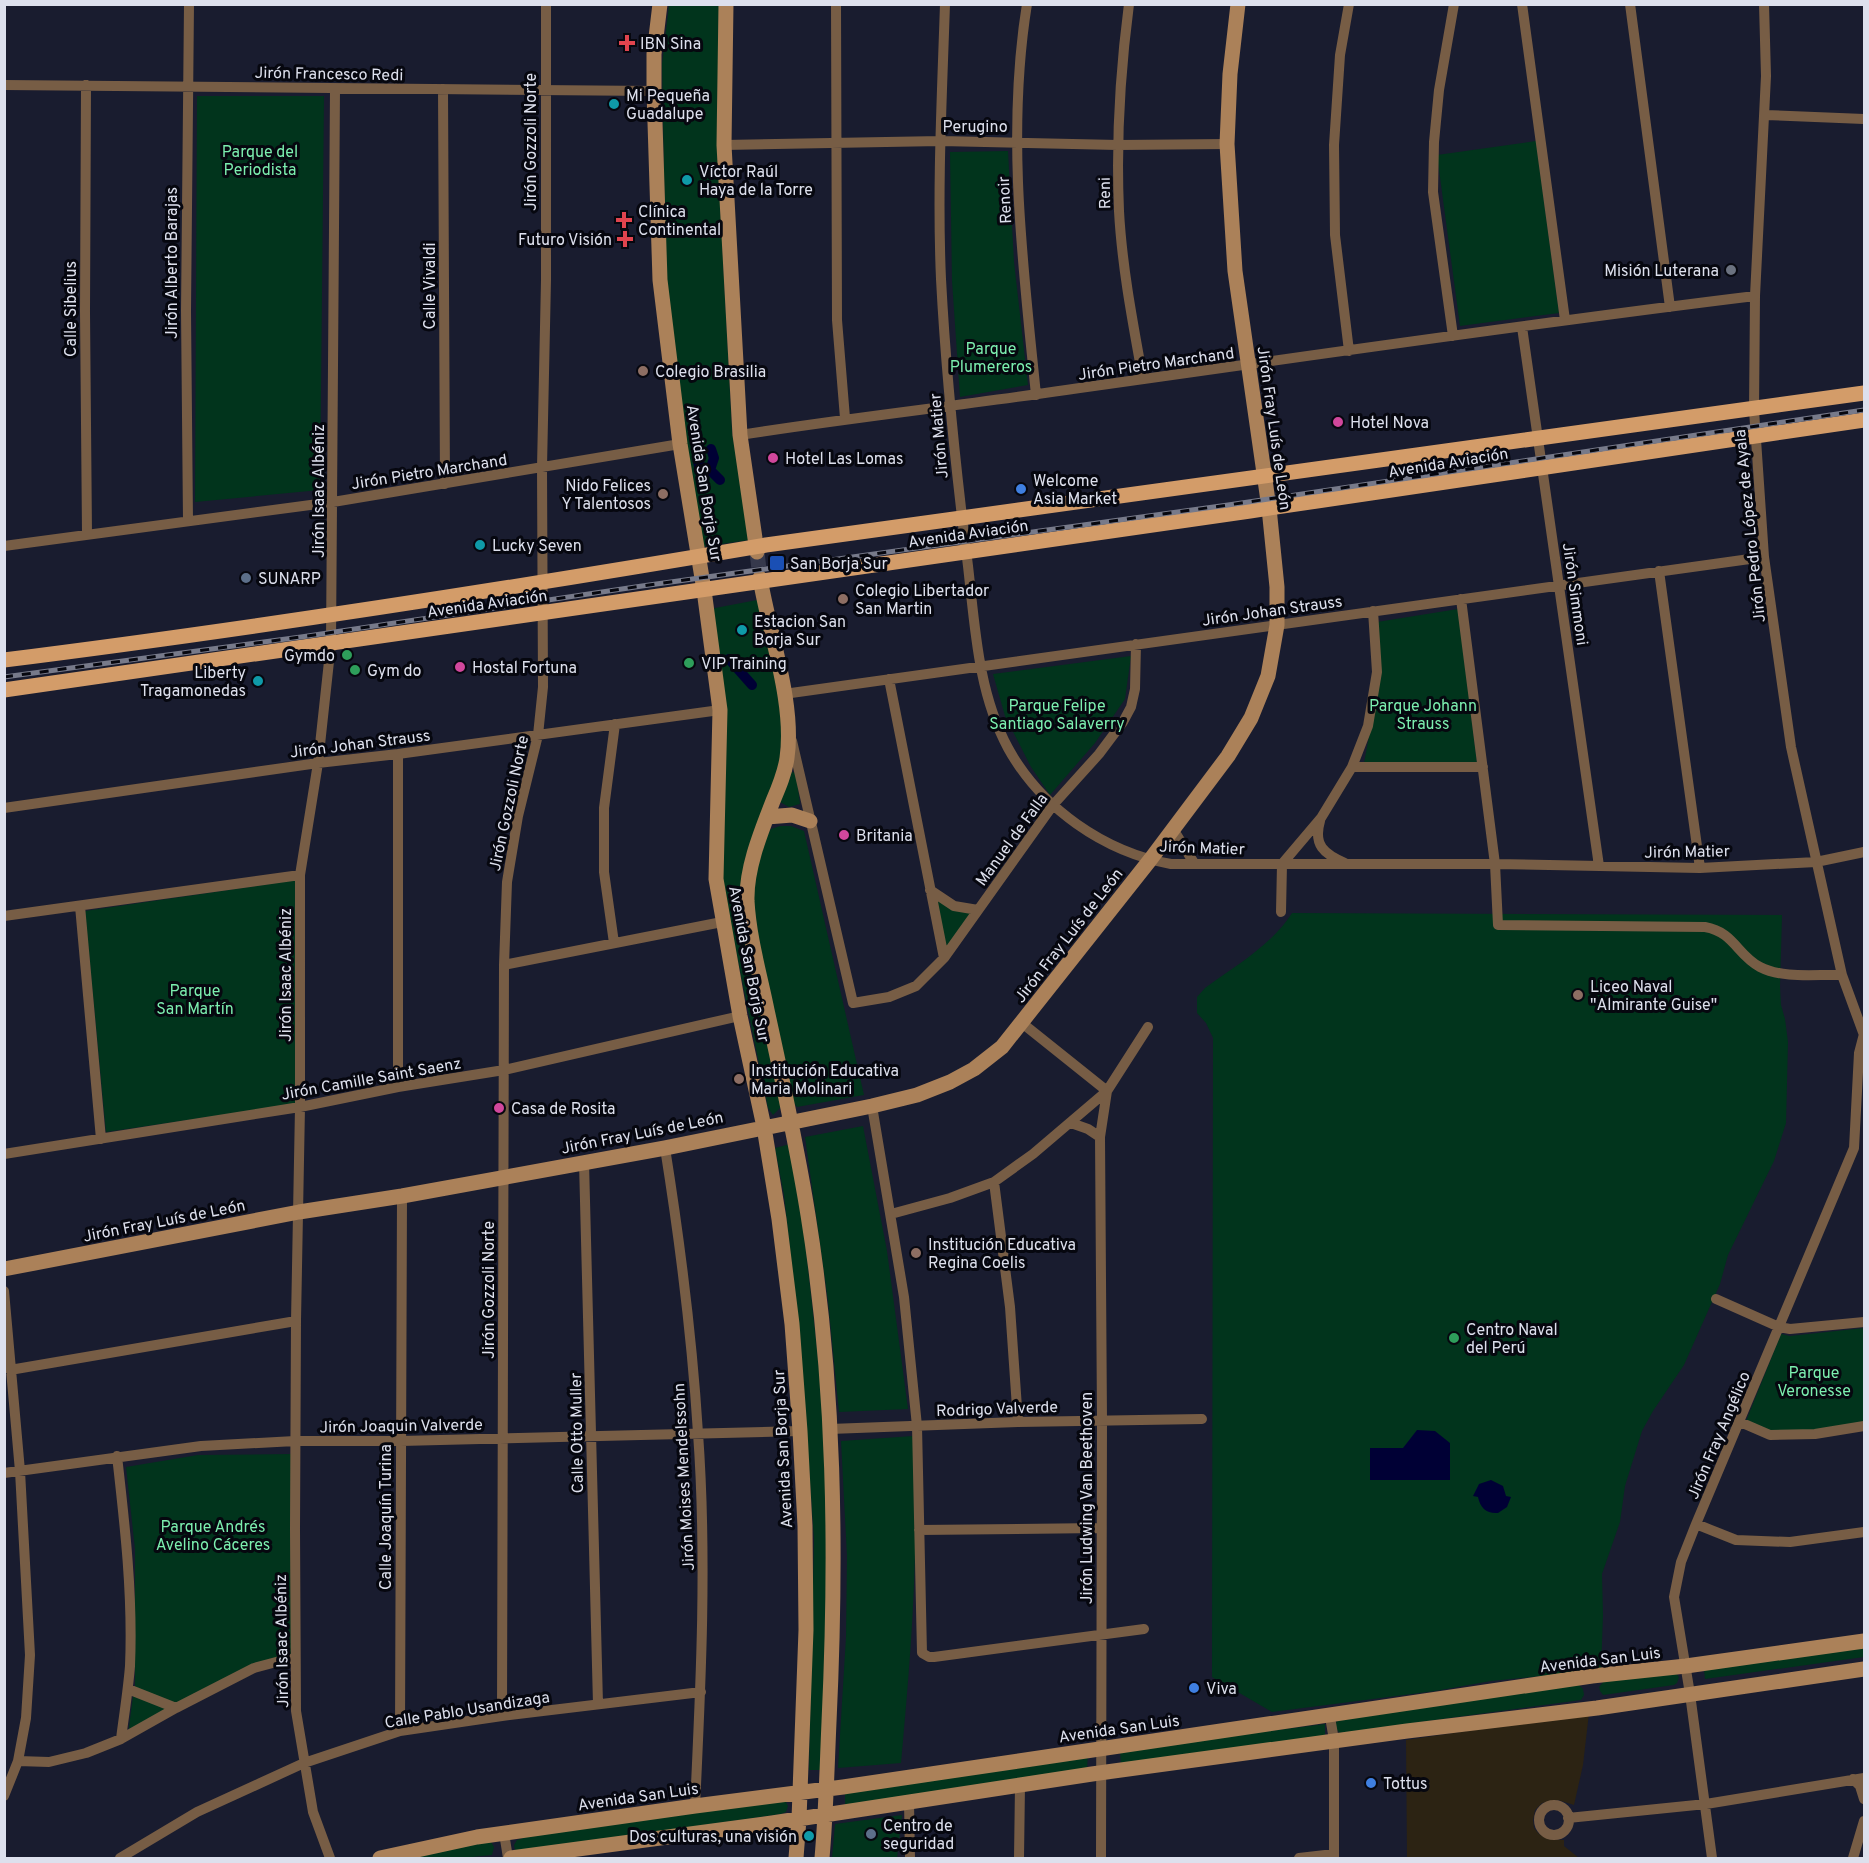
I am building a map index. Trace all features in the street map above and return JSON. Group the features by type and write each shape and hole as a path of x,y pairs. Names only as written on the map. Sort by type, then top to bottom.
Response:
{"main road":[{"name":"Avenida San Borja Sur","path":"660,4 654,54 660,280 680,444 704,590 720,710 716,879 740,1016 764,1127 779,1219 791,1313 800,1431 805,1526 806,1630 800,1819 796,1858"},
{"path":"726,4 724,144 740,435 756,549"},
{"name":"Jirón Fray Luís de León","path":"4,1269 299,1212 402,1196 665,1148 872,1106 917,1095 950,1082 974,1069 1002,1047 1150,860 1228,756 1251,718 1268,676 1276,625 1277,587 1269,508 1235,271 1227,144 1230,74 1238,4"},
{"name":"Avenida Aviación","path":"4,660 332,615 962,518 1864,393"},
{"name":"Avenida Aviación","path":"4,690 1864,420"},
{"name":"Avenida San Borja Sur","path":"761,580 784,694 788,754 749,878 747,900 753,944 791,1122 815,1266 830,1429 834,1595 822,1858"},
{"path":"767,817 792,815 810,821"},
{"name":"Avenida San Luis","path":"380,1858 504,1833 1330,1717 1592,1676 1686,1666 1864,1641"},
{"path":"509,1858 800,1819 1334,1740 1597,1708 1864,1669"}],"street":[{"name":"Jirón Alberto Barajas","path":"188,521 186,311 189,4"},
{"name":"Jirón Gozzoli Norte","path":"502,1716 504,965 507,882 518,816 538,735 543,687 542,467 546,280 546,4"},
{"path":"836,4 837,320 845,418"},
{"name":"Jirón Matier","path":"945,4 941,141 941,277 950,407 980,667 991,712 1008,748 1027,779 1053,805 1100,839 1150,860 1171,864 1495,864 1700,868 1816,862 1864,852"},
{"name":"Renoir","path":"1027,4 1020,50 1017,141 1019,205 1036,395"},
{"name":"Reni","path":"1129,4 1121,69 1118,144 1119,212 1128,296 1143,379"},
{"path":"1349,4 1340,55 1334,144 1335,235 1349,351"},
{"path":"1453,336 1433,192 1434,142 1439,90 1454,4"},
{"path":"1522,4 1565,320"},
{"path":"1630,4 1670,306"},
{"name":"Jirón Pedro López de Ayala","path":"1764,4 1766,76 1755,296 1754,410 1764,557 1791,747 1842,975 1864,1034"},
{"name":"Calle Sibelius","path":"86,84 87,534"},
{"name":"Jirón Francesco Redi","path":"4,85 654,91"},
{"name":"Jirón Isaac Albéniz","path":"330,1858 313,1812 296,1711 295,1441 300,1107 300,875 318,763 332,615 335,88"},
{"name":"Calle Vivaldi","path":"442,88 445,484"},
{"path":"1765,115 1864,119"},
{"name":"Perugino","path":"724,144 941,141 1227,144"},
{"name":"Jirón Pietro Marchand","path":"740,435 845,418 950,407 1565,320 1755,296"},
{"name":"Jirón Simmoni","path":"1522,327 1599,866"},
{"name":"Jirón Pietro Marchand","path":"4,546 333,502 680,444"},
{"name":"Jirón Johan Strauss","path":"784,694 1764,557"},
{"path":"1659,571 1700,868"},
{"path":"1461,599 1495,864 1497,920 1714,928 1731,939 1759,966 1778,973 1842,975"},
{"path":"1281,912 1282,864 1321,818 1352,767 1368,726 1377,672 1373,611"},
{"name":"Manuel de Falla","path":"810,821 853,1002 890,997 916,986 944,958 1053,805 1099,754 1123,722 1131,707 1135,689 1136,645"},
{"path":"889,679 944,958"},
{"name":"Jirón Johan Strauss","path":"4,808 318,763 720,710"},
{"path":"787,716 810,821"},
{"path":"614,943 604,872 604,808 615,724"},
{"path":"398,754 398,1087"},
{"path":"1352,767 1483,767"},
{"path":"1321,818 1317,831 1319,843 1324,852 1351,865"},
{"path":"1173,829 1194,863"},
{"path":"4,916 300,875"},
{"path":"930,890 954,906 978,910"},
{"path":"80,906 101,1139"},
{"path":"504,965 722,922"},
{"name":"Jirón Camille Saint Saenz","path":"4,1154 300,1107 398,1087 504,1070 740,1016"},
{"path":"1022,1023 1107,1091"},
{"path":"891,1214 950,1198 993,1182 1033,1154 1107,1091 1148,1027"},
{"name":"Jirón Fray Angélico","path":"1712,1858 1686,1666 1674,1596 1682,1562 1696,1524 1779,1327 1859,1147 1859,1053 1864,1034"},
{"name":"Jirón Ludwing Van Beethoven","path":"1101,1858 1100,1137 1107,1091"},
{"path":"872,1106 904,1297 917,1426 921,1649 925,1655 934,1657 1144,1629"},
{"path":"1071,1123 1088,1129 1100,1137"},
{"name":"Jirón Moises Mendelssohn","path":"665,1148 684,1272 699,1434 703,1564 701,1692 695,1806"},
{"name":"Calle Otto Muller","path":"584,1162 598,1704"},
{"path":"993,1182 1010,1307 1018,1422"},
{"name":"Calle Joaquín Turina","path":"400,1731 402,1196"},
{"path":"4,1291 20,1471 30,1655 26,1718 18,1761 4,1796"},
{"path":"1716,1299 1779,1327 1790,1329 1864,1322"},
{"path":"10,1370 296,1321"},
{"name":"Rodrigo Valverde","path":"830,1429 1018,1422 1202,1419"},
{"path":"1740,1422 1770,1435 1815,1434 1864,1426"},
{"name":"Jirón Joaquin Valverde","path":"4,1473 201,1446 295,1441 401,1441 800,1431"},
{"path":"117,1456 130,1611 128,1689 121,1739"},
{"path":"1696,1524 1736,1540 1790,1542 1864,1532"},
{"path":"919,1530 1101,1528"},
{"path":"18,1761 49,1762 69,1758 121,1739 254,1668 295,1657"},
{"path":"128,1689 176,1708"},
{"name":"Calle Pablo Usandizaga","path":"120,1858 197,1812 304,1763 400,1731 701,1692"},
{"path":"1299,1858 1334,1856 1334,1740 1330,1717"},
{"path":"1568,1818 1706,1804 1859,1779 1864,1799"},
{"path":"1019,1858 1020,1785"},
{"path":"909,1802 910,1858"},
{"path":"1853,1858 1864,1821"},
{"path":"504,1833 509,1858"}],"shaded area":[{"path":"1417,1430 1435,1431 1450,1443 1450,1480 1370,1480 1370,1448 1403,1448"},
{"path":"1491,1480 1503,1486 1506,1496 1511,1497 1507,1507 1498,1513 1485,1510 1478,1497 1473,1496 1479,1484"},
{"path":"1589,1713 1583,1765 1574,1805 1558,1800 1542,1803 1535,1810 1533,1820 1534,1828 1539,1834 1548,1839 1564,1840 1564,1846 1579,1858 1407,1858 1406,1740"}],"green space":[{"path":"669,5 719,5 717,143 732,432 749,540 701,547 691,492 666,282 662,64"},
{"name":"Parque del Periodista","path":"197,96 324,96 320,490 195,502"},
{"path":"1536,141 1559,313 1460,326 1437,155"},
{"name":"Parque Plumereros","path":"1008,151 1014,262 1028,385 960,397 952,281 950,152"},
{"path":"757,600 778,689 782,726 780,761 741,889 782,1106 773,1115 768,1108 723,887 710,609"},
{"name":"Parque Johann Strauss","path":"1458,609 1477,763 1364,763 1381,673 1377,622"},
{"name":"Parque Felipe Santiago Salaverry","path":"1131,656 1125,699 1095,743 1050,795 1031,767 1005,716 993,674"},
{"path":"792,772 796,773 800,804 789,807 780,802"},
{"path":"791,826 804,831 864,1095 797,1107 794,1103 754,927 754,878 767,835 771,829"},
{"name":"Parque San Martín","path":"296,880 296,1104 106,1132 85,911"},
{"path":"930,890 954,906 978,910 944,958"},
{"name":"Centro Naval del Perú","path":"1292,913 1782,915 1780,987 1788,1042 1786,1123 1774,1161 1728,1255 1720,1284 1684,1365 1642,1431 1625,1486 1620,1522 1602,1574 1601,1670 1491,1681 1435,1691 1272,1712 1212,1677 1213,1038 1206,1023 1197,1013 1197,997 1205,988 1264,945 1284,925"},
{"path":"863,1126 887,1251 908,1409 839,1412 828,1301 805,1137"},
{"path":"790,1144 802,1214 825,1421 830,1550 821,1770 809,1770 814,1539 800,1340 784,1195 775,1148"},
{"name":"Parque Veronesse","path":"1864,1328 1864,1423 1815,1430 1771,1431 1746,1421 1781,1334 1790,1336"},
{"path":"913,1436 915,1559 901,1763 838,1768 846,1637 847,1556 841,1441"},
{"name":"Parque Andrés Avelino Cáceres","path":"292,1454 291,1654 176,1704 135,1688 135,1549 126,1467 198,1455"},
{"path":"1864,1645 1864,1657 1705,1679 1704,1670"},
{"path":"1676,1673 1679,1677 1674,1685 1603,1695 1599,1687 1604,1681"},
{"path":"1578,1684 1583,1689 1584,1695 1581,1700 1340,1733 1335,1724 1339,1719"},
{"path":"133,1696 169,1708 128,1735"},
{"path":"1325,1724 1325,1736 1121,1765 1120,1750"},
{"path":"1088,1754 1087,1769 845,1805 845,1793"},
{"path":"786,1802 788,1806 786,1812 781,1814 520,1851 515,1850 514,1845 517,1840 529,1836"},
{"path":"902,1815 897,1858 832,1858 835,1824"},
{"path":"491,1842 494,1847 492,1855 462,1858 400,1858"}],"waterway":[{"path":"710,470 714,458 711,449"},
{"path":"698,461 699,466 710,470 720,480"},
{"path":"729,659 752,685"}],"tunnel":[{"path":"757,552 760,578"}],"railway":[{"path":"4,677 1228,505 1864,410"}],"place":[{"name":"IBN Sina","path":"627,43"},
{"name":"Mi Pequeña Guadalupe","path":"614,104"},
{"name":"Víctor Raúl Haya de la Torre","path":"687,180"},
{"name":"Clínica Continental","path":"624,220"},
{"name":"Futuro Visión","path":"625,239"},
{"name":"Misión Luterana","path":"1731,270"},
{"name":"Colegio Brasilia","path":"643,371"},
{"name":"Hotel Nova","path":"1338,422"},
{"name":"Hotel Las Lomas","path":"773,458"},
{"name":"Welcome Asia Market","path":"1021,489"},
{"name":"Nido Felices Y Talentosos","path":"663,494"},
{"name":"Lucky Seven","path":"480,545"},
{"name":"San Borja Sur","path":"777,563"},
{"name":"SUNARP","path":"246,578"},
{"name":"Colegio Libertador San Martin","path":"843,599"},
{"name":"Estacion San Borja Sur","path":"742,630"},
{"name":"Gymdo","path":"347,655"},
{"name":"VIP Training","path":"689,663"},
{"name":"Hostal Fortuna","path":"460,667"},
{"name":"Gym do","path":"355,670"},
{"name":"Liberty Tragamonedas","path":"258,681"},
{"name":"Britania","path":"844,835"},
{"name":"Liceo Naval \"Almirante Guise\"","path":"1578,995"},
{"name":"Institución Educativa Maria Molinari","path":"739,1079"},
{"name":"Casa de Rosita","path":"499,1108"},
{"name":"Institución Educativa Regina Coelis","path":"916,1253"},
{"name":"Centro Naval del Perú","path":"1454,1338"},
{"name":"Viva","path":"1194,1688"},
{"name":"Tottus","path":"1371,1783"},
{"name":"Centro de seguridad","path":"871,1834"},
{"name":"Dos culturas, una visión","path":"809,1836"}]}
